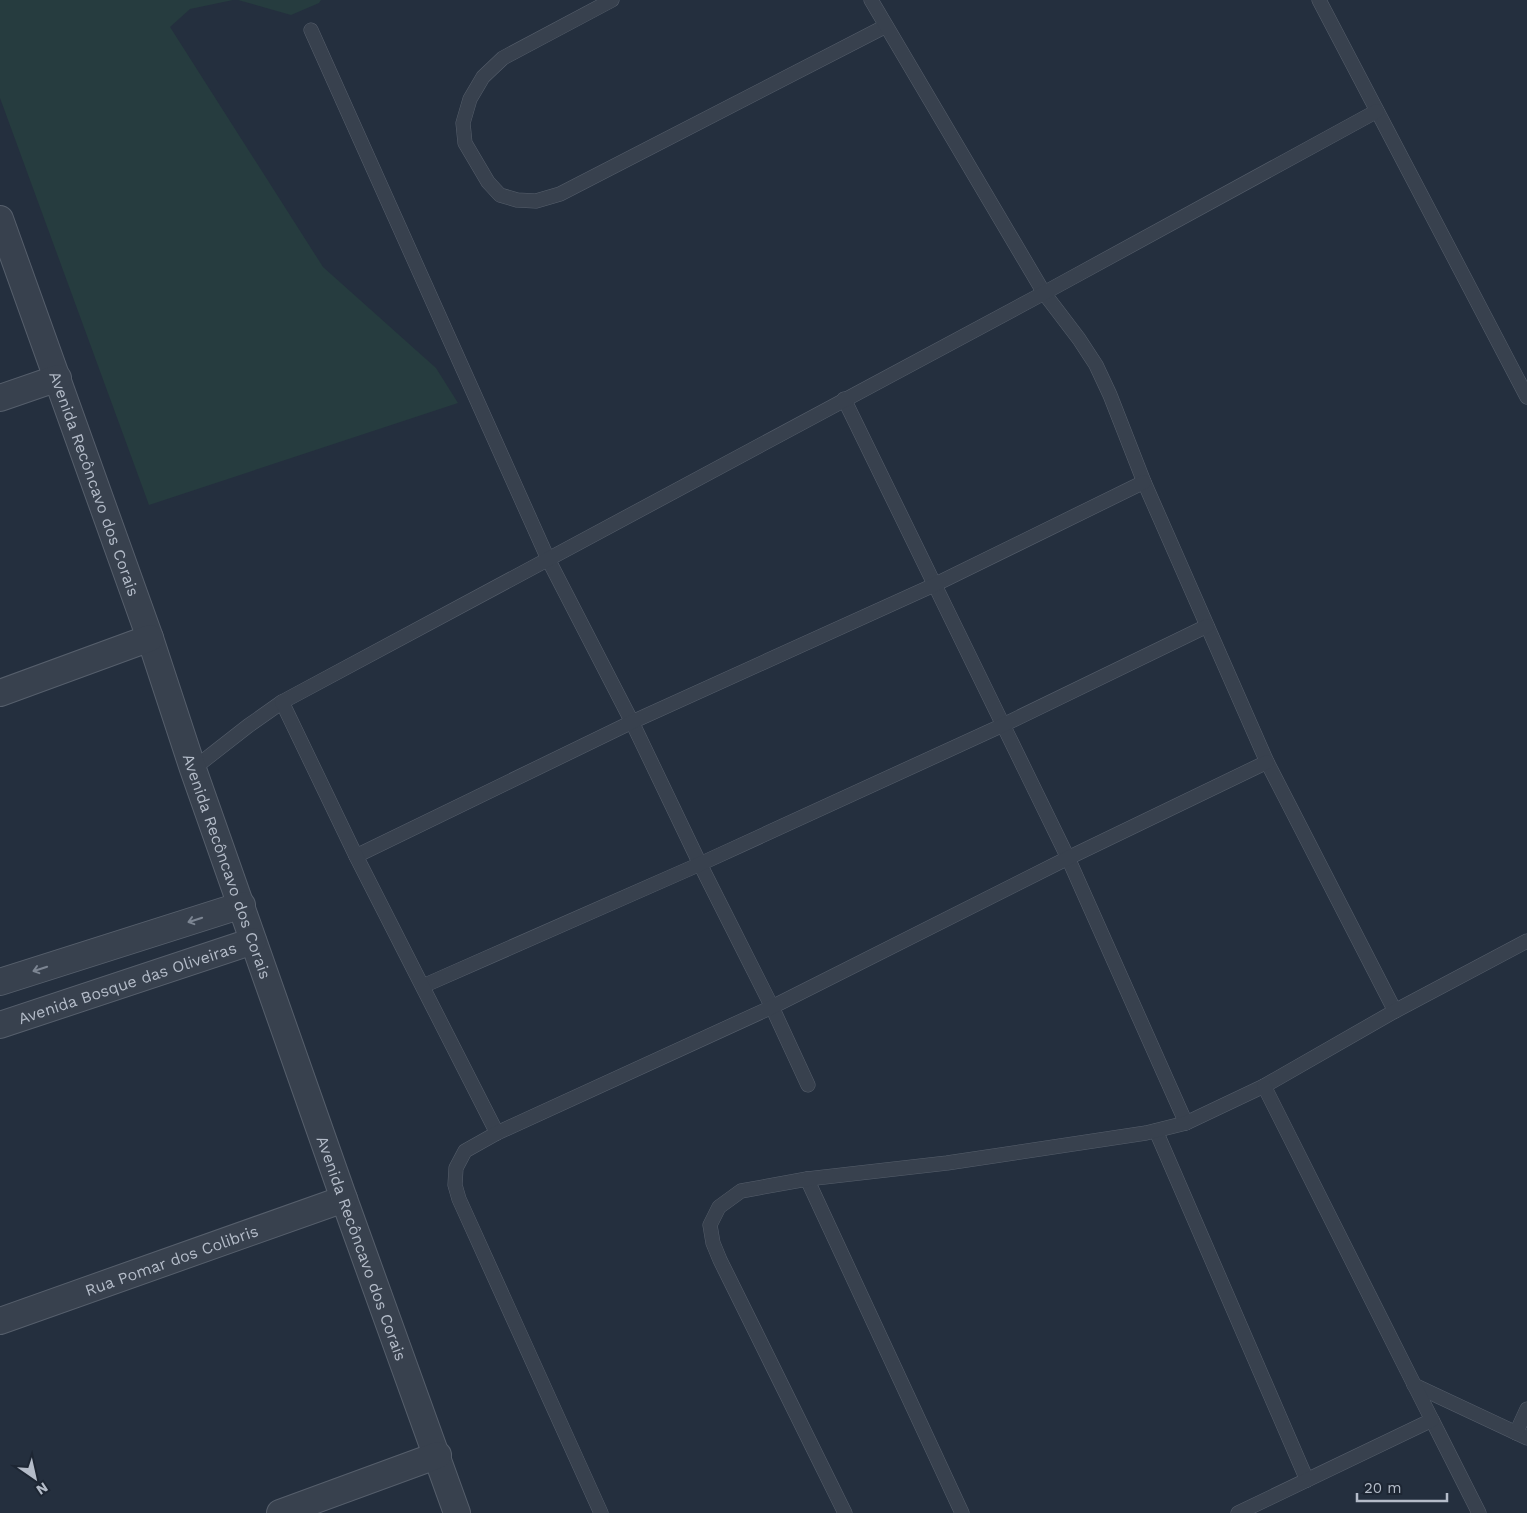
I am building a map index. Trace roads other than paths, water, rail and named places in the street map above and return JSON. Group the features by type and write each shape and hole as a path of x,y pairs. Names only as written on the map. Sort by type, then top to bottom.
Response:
{"street":[{"name":"Avenida Recôncavo dos Corais","path":"0,219 150,638 193,770 344,1199 438,1455 457,1513"},
{"path":"0,398 58,378"},
{"path":"0,693 150,638"},
{"path":"0,982 242,905"},
{"name":"Avenida Bosque das Oliveiras","path":"0,1025 253,941"},
{"name":"Rua Pomar dos Colibris","path":"0,1321 344,1199"},
{"path":"280,1513 438,1455"}],"lane":[{"path":"612,0 503,58 483,77 470,99 463,123 465,143 488,182 500,195 517,200 536,201 560,194 886,26"},
{"path":"871,0 1044,293 1096,365 1110,395 1144,482 1267,762 1395,1011"},
{"path":"1319,0 1527,397"},
{"path":"311,30 548,559 632,722 700,864 772,1007 808,1085"},
{"path":"193,770 248,726 282,702 1044,293 1377,111"},
{"path":"844,400 1068,858 1186,1123"},
{"path":"356,856 632,722 934,585 1144,482"},
{"path":"423,986 700,864 1002,726 1207,626"},
{"path":"282,702 356,856 497,1133"},
{"path":"601,1513 458,1199 455,1184 456,1168 465,1151 497,1133 772,1007 1068,858 1267,762"},
{"path":"845,1513 713,1243 710,1225 719,1207 741,1191 807,1179 947,1163 1156,1131 1186,1123 1264,1086 1395,1011 1527,941"},
{"path":"1264,1086 1479,1513"},
{"path":"1156,1131 1307,1480"},
{"path":"807,1179 962,1513"},
{"path":"1414,1385 1521,1435 1527,1409"},
{"path":"1238,1513 1432,1420"}]}
